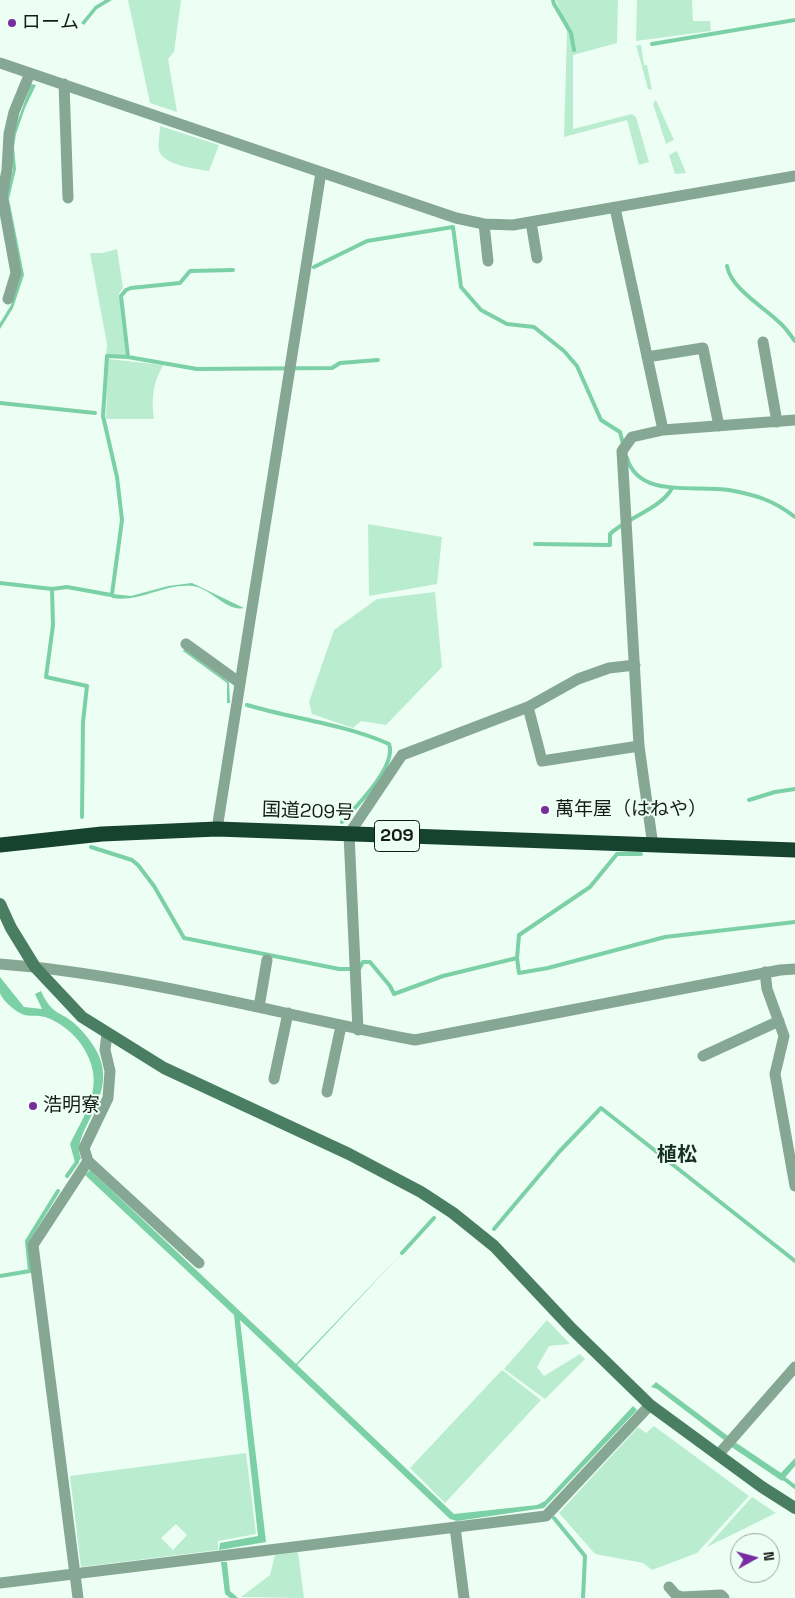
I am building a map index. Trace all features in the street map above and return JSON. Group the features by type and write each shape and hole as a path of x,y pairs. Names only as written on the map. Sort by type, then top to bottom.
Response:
{"highway":[{"name":"国道209号","path":"0,846 102,834 217,829 795,850"}],"street":[{"path":"0,63 456,218 484,224 513,225 795,176"},
{"path":"8,299 16,273 2,196 7,170 9,134 14,112 30,73"},
{"path":"64,84 68,198"},
{"path":"217,829 321,172"},
{"path":"616,208 663,430"},
{"path":"530,222 537,258"},
{"path":"484,224 488,262"},
{"path":"763,342 777,422"},
{"path":"647,357 703,348 719,426"},
{"path":"652,846 639,746 622,452 632,436 663,430 795,420"},
{"path":"186,644 240,683"},
{"path":"358,1030 348,834 402,755 528,707 578,679 609,668 635,664"},
{"path":"528,707 542,761 639,746"},
{"path":"0,904 11,928 35,967 82,1017 164,1068 349,1154 421,1192 453,1213 494,1246 572,1329 650,1405 762,1487 795,1508"},
{"path":"258,1007 267,960"},
{"path":"0,964 145,982 358,1030 415,1040 765,972 795,969"},
{"path":"765,972 767,988 784,1036 775,1074 795,1186"},
{"path":"274,1079 288,1013"},
{"path":"703,1056 779,1021"},
{"path":"327,1092 341,1026"},
{"path":"107,1034 105,1050 110,1071 108,1098 84,1148 88,1161 199,1263"},
{"path":"78,1598 34,1245 88,1161"},
{"path":"718,1455 795,1367"},
{"path":"0,1584 546,1516 650,1405"},
{"path":"455,1527 464,1598"},
{"path":"669,1587 676,1595 682,1597 721,1595 724,1598"}],"shaded area":[{"path":"105,0 112,0 97,9 84,25 81,23 95,6"},
{"path":"128,0 181,0 174,52 168,59 177,112 150,103"},
{"path":"556,0 618,0 617,43 573,55 573,129 632,114 636,117 649,162 639,165 627,120 564,137 567,31"},
{"path":"637,0 692,0 693,21 710,21 711,31 636,41"},
{"path":"636,45 641,45 644,65 647,65 652,90 648,89"},
{"path":"31,84 36,85 16,134 14,147 16,169 9,199 24,275 13,308 0,329 0,323 11,305 21,275 6,197 13,170 11,155 14,131"},
{"path":"656,100 674,140 666,144 653,104"},
{"path":"160,126 219,145 209,171 173,163 161,155 159,150"},
{"path":"677,151 686,173 675,174 669,155"},
{"path":"117,249 123,288 119,293 126,355 106,355 107,344 90,253 103,253"},
{"path":"108,359 163,365 154,391 154,419 106,419"},
{"path":"368,524 442,537 437,584 369,596"},
{"path":"192,583 244,608 231,606 205,590 192,586 172,587 132,598 112,598 111,595 131,596 168,586"},
{"path":"435,592 442,667 386,725 361,721 353,728 312,714 309,702 334,630 377,599"},
{"path":"184,649 229,682 230,703 227,703 227,683 183,651"},
{"path":"0,977 24,1007 42,1009 35,994 41,991 52,1008 74,1023 83,1032 99,1056 103,1072 102,1086 82,1137 79,1148 81,1158 76,1166 70,1144 83,1119 92,1095 94,1083 89,1058 81,1044 61,1025 45,1017 22,1014 9,1005 0,993"},
{"path":"90,1170 296,1364 402,1253 297,1365 454,1514 537,1505 545,1501 633,1406 637,1410 544,1508 457,1521 450,1519 240,1320 266,1542 219,1550 220,1543 258,1536 234,1315 85,1175"},
{"path":"547,1320 570,1344 549,1346 537,1367 544,1376 580,1354 585,1359 545,1399 504,1369"},
{"path":"502,1370 541,1400 445,1503 410,1468"},
{"path":"656,1382 728,1436 724,1440 657,1389 651,1387"},
{"path":"654,1426 749,1496 697,1553 652,1570 643,1563 595,1554 559,1513 638,1427 646,1433"},
{"path":"735,1442 781,1473 795,1458 795,1466 782,1481 730,1446"},
{"path":"246,1453 256,1534 218,1541 218,1550 81,1567 70,1476","holes":["176,1524 187,1535 173,1550 161,1538"]},
{"path":"752,1497 776,1513 735,1533 730,1533 730,1536 707,1547"},
{"path":"298,1552 304,1598 241,1597 270,1575 275,1555"},
{"path":"221,1562 227,1562 230,1591 238,1598 230,1598 225,1594"}],"waterway":[{"path":"553,0 571,33 574,50"},
{"path":"652,44 795,20"},
{"path":"314,267 367,241 453,227 461,287 481,310 507,324 534,327 564,351 577,366 601,420 620,432 623,444"},
{"path":"727,266 741,290 782,325 795,341"},
{"path":"112,594 122,520 117,477 103,416 107,356 128,357 121,296 126,290 131,288 180,283 190,271 233,270"},
{"path":"128,357 197,369 332,368 340,363 378,360"},
{"path":"0,403 95,413"},
{"path":"627,458 634,471 644,480 656,485 671,488 729,490 748,494 772,502 795,517"},
{"path":"535,544 610,545 610,534 652,507 667,495 672,488"},
{"path":"0,583 52,589"},
{"path":"82,817 83,722 87,686 46,677 53,625 52,589 67,587 111,595"},
{"path":"247,705 354,731 389,744 390,753 382,774 366,796 342,822"},
{"path":"749,800 775,792 795,789"},
{"path":"91,847 132,860 138,865 154,886 184,938 339,969 359,969 363,962 370,962 390,986 394,994 443,976 517,958 519,973 548,968 665,937 795,922"},
{"path":"517,958 519,935 590,887 617,854 641,854"},
{"path":"494,1229 559,1152 601,1108 795,1261"},
{"path":"67,1176 77,1162"},
{"path":"0,1276 30,1271 27,1241 58,1191"},
{"path":"402,1253 434,1218"},
{"path":"782,1477 795,1487"},
{"path":"554,1518 585,1556 583,1598"}],"place":[{"name":"ローム","path":"12,23"},
{"name":"萬年屋（はねや）","path":"545,810"},
{"name":"浩明寮","path":"33,1106"}],"district":[{"name":"植松","path":"677,1156"}]}
